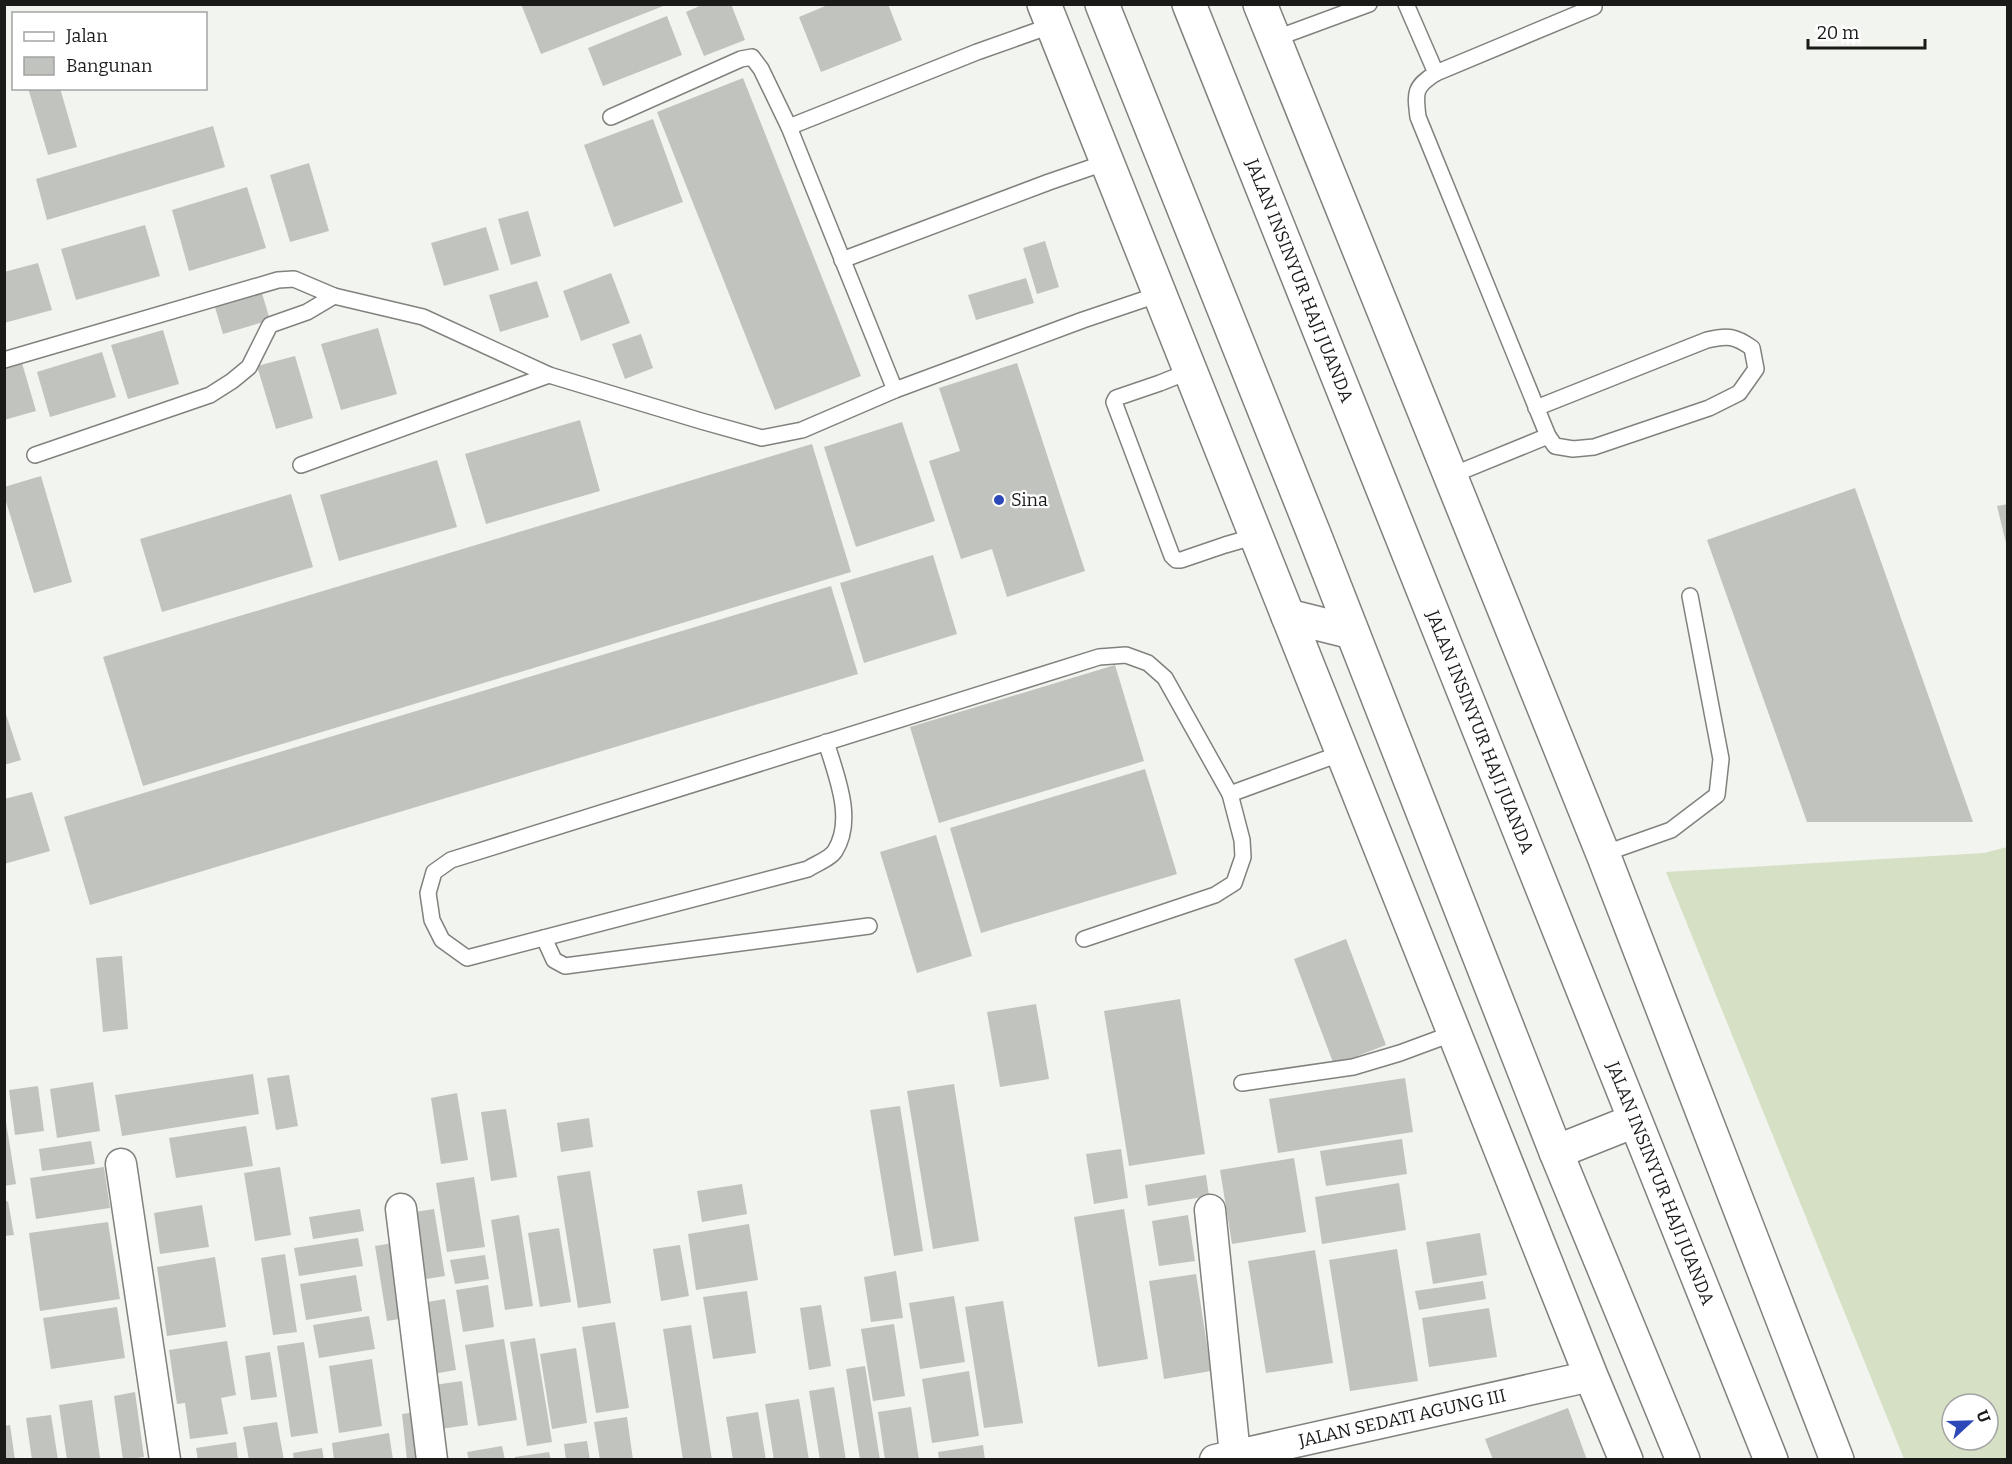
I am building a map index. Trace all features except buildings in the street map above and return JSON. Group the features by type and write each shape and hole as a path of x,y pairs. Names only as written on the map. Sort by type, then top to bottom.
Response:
{"main road":[{"path":"1102,4 1556,1152 1683,1460"},
{"name":"JALAN INSINYUR HAJI JUANDA","path":"1188,4 1771,1460"},
{"path":"1260,4 1603,854 1837,1460"},
{"path":"1048,15 1626,1460"},
{"path":"1288,616 1352,633"},
{"path":"1556,1152 1634,1121"}],"street":[{"path":"121,1164 165,1460"},
{"path":"401,1209 432,1460"},
{"path":"1210,1210 1225,1457"},
{"name":"JALAN SEDATI AGUNG III","path":"1225,1457 1290,1452 1591,1376"}],"lane":[{"path":"1274,39 1369,4"},
{"path":"1406,4 1436,73"},
{"path":"1536,408 1721,336 1738,337 1752,348 1756,369 1739,393 1708,408 1594,447 1573,449 1555,446 1548,436 1536,408 1418,117 1416,96 1420,83 1436,73 1594,7"},
{"path":"789,126 977,52 1048,15"},
{"path":"611,117 741,59 752,57 761,69 789,126 895,390"},
{"path":"842,260 1107,162"},
{"path":"4,360 278,280 294,279 334,296 423,317 549,375 701,422 762,438 802,430 895,390 1160,294"},
{"path":"35,455 210,395 249,367 270,325 307,312 334,296"},
{"path":"1190,371 1116,398 1114,402 1172,556 1176,560 1181,560 1225,544 1256,536"},
{"path":"301,465 549,375"},
{"path":"1450,476 1548,436"},
{"path":"1603,854 1671,830 1717,795 1721,759 1690,596"},
{"path":"826,742 842,795 843,827 834,853 808,869 467,957 442,940 432,920 428,893 434,872 451,860 826,742 1099,657 1126,655 1148,663 1165,678 1230,794 1243,857 1234,883 1215,895 1084,939"},
{"path":"1230,794 1342,753"},
{"path":"544,938 554,960 565,966 869,926"},
{"path":"1242,1083 1353,1067 1401,1053 1454,1033"}],"green space":[{"path":"2007,847 2007,1459 1904,1459 1666,872 1984,853"}],"place":[{"name":"Sina","path":"999,500"}]}
